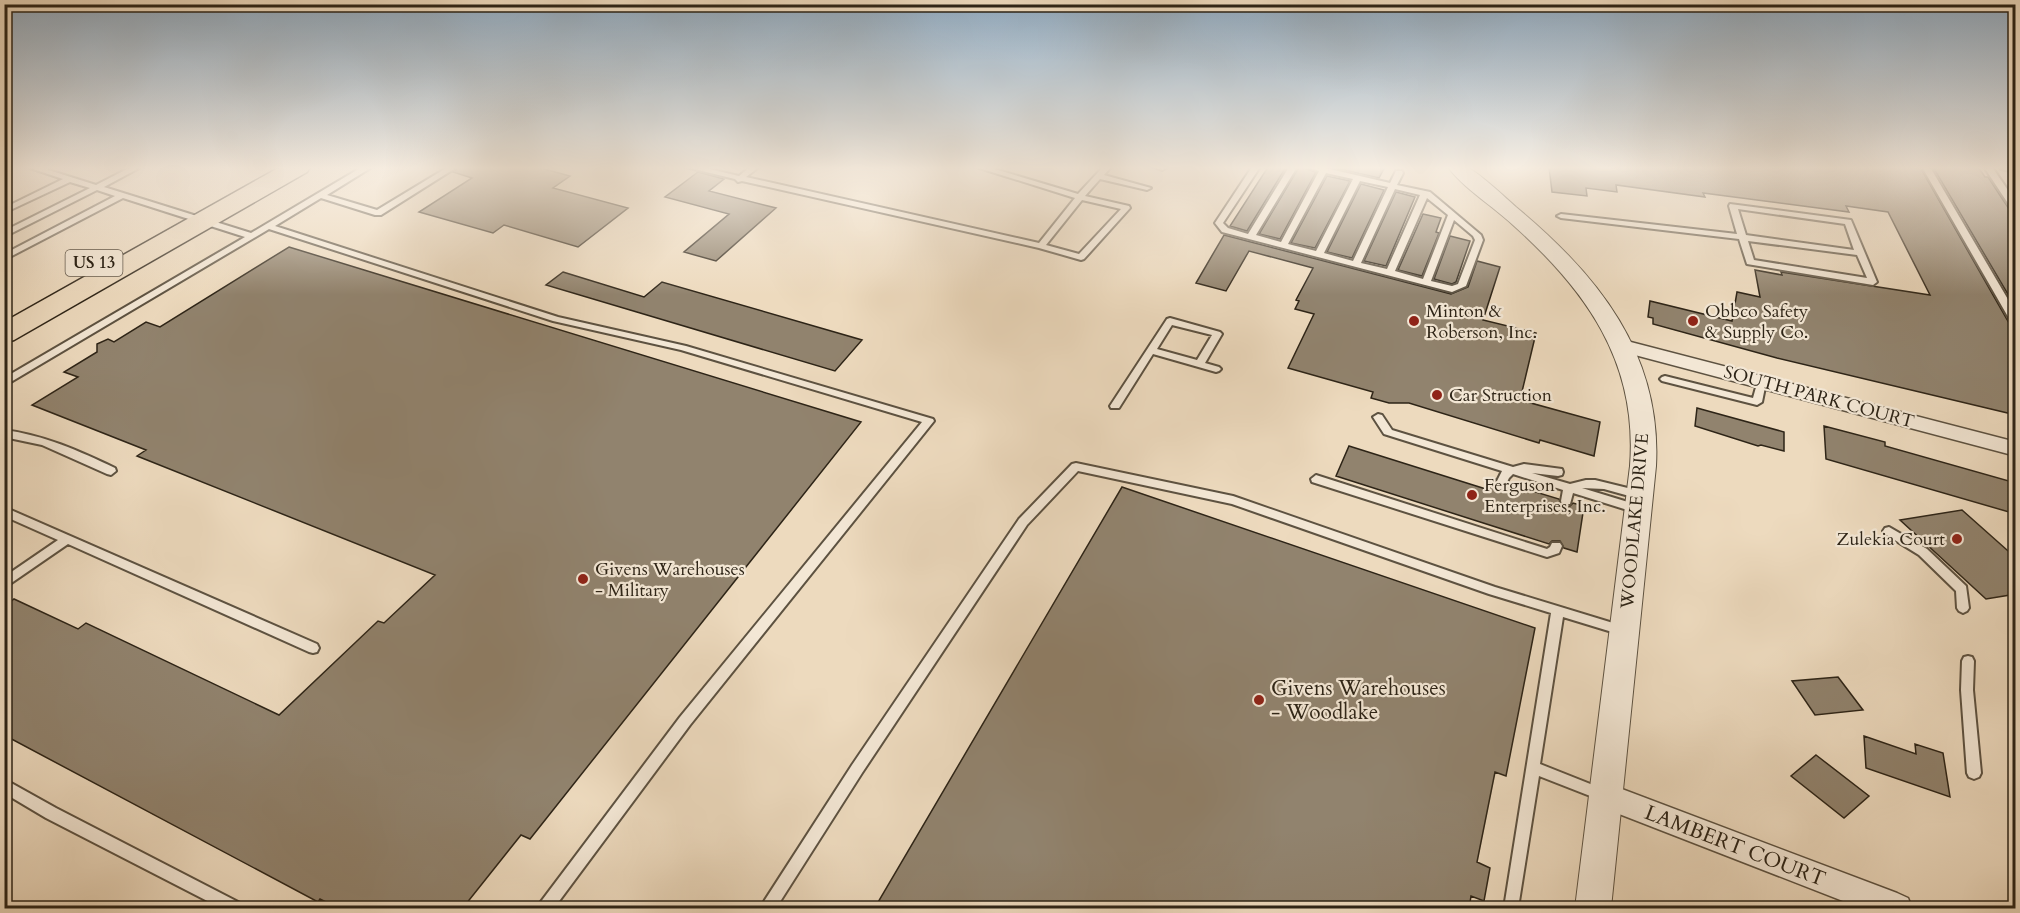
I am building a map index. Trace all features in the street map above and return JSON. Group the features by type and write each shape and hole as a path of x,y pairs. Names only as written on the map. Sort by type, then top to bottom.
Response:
{"main road":[{"name":"US 13","path":"4,334 204,210"},
{"name":"US 13","path":"4,313 209,210"}],"street":[{"name":"WOODLAKE DRIVE","path":"1507,210 1569,266 1609,317 1623,346 1635,380 1643,424 1644,450 1640,503 1593,909"},
{"name":"SOUTH PARK COURT","path":"1623,346 2016,449"},
{"name":"LAMBERT COURT","path":"1606,796 1897,909"}],"lane":[{"path":"4,235 53,210"},
{"path":"4,258 95,210"},
{"path":"169,210 251,236"},
{"path":"4,383 295,210"},
{"path":"367,210 378,213 384,210"},
{"path":"874,210 1082,257 1125,210"},
{"path":"1041,246 1070,210"},
{"path":"1228,210 1219,223 1225,230 1452,289 1462,286 1479,240 1477,235 1446,210"},
{"path":"1251,236 1267,210"},
{"path":"1283,245 1302,210"},
{"path":"1319,254 1342,210"},
{"path":"1356,264 1381,210"},
{"path":"1390,273 1418,210"},
{"path":"1734,210 1750,262 1874,282 1848,222 1759,210"},
{"path":"1951,210 2016,322"},
{"path":"1426,282 1452,214"},
{"path":"1561,216 1860,253"},
{"path":"268,226 556,319 683,348 929,422 685,721 545,909"},
{"path":"1115,406 1170,321 1217,334 1200,364"},
{"path":"1151,350 1216,369"},
{"path":"1665,379 1757,402 1761,382"},
{"path":"1378,417 1388,432 1570,489"},
{"path":"4,433 54,444 111,471"},
{"path":"768,909 857,769 1023,522 1076,467 1233,500 1493,591 1625,631"},
{"path":"1502,482 1504,476 1524,468 1558,472"},
{"path":"1317,479 1488,529 1547,553 1555,550 1556,546"},
{"path":"1566,501 1570,489 1578,484 1597,483 1640,503"},
{"path":"4,511 313,648"},
{"path":"1889,531 1923,552 1962,589 1964,608"},
{"path":"4,584 67,539"},
{"path":"1511,909 1558,610"},
{"path":"1968,661 1974,773"},
{"path":"1534,768 1606,796"},
{"path":"4,785 51,813 235,909"}],"building":[{"path":"423,210 626,210 578,247 504,225 493,233 419,212"},
{"path":"712,210 774,210 716,261 684,252 729,214"},
{"path":"1241,210 1260,210 1247,231 1230,226"},
{"path":"1274,210 1296,210 1280,239 1259,234"},
{"path":"1309,210 1335,210 1315,248 1291,243"},
{"path":"1348,210 1375,210 1352,258 1327,252"},
{"path":"1388,210 1410,210 1386,266 1364,261"},
{"path":"1871,210 1944,210 2009,323 2016,327 2016,415 1777,358 1653,324 1653,318 1648,317 1650,301 1732,321 1737,292 1760,297 1755,270 1930,295 1888,212"},
{"path":"1958,210 2009,210 2016,213 2016,308"},
{"path":"1423,214 1441,218 1436,232 1439,233 1422,276 1398,270"},
{"path":"1224,235 1451,294 1468,287 1477,261 1500,267 1483,320 1536,333 1520,400 1600,422 1594,456 1540,440 1539,443 1409,403 1389,403 1371,398 1373,392 1288,368 1314,314 1295,309 1299,301 1296,300 1313,268 1249,251 1226,291 1196,283"},
{"path":"1450,236 1470,241 1456,282 1452,284 1434,279"},
{"name":"Givens Warehouses - Military","path":"289,247 861,422 530,839 521,835 462,909 340,909 320,899 318,902 4,735 4,607 14,599 78,629 86,623 279,715 378,621 384,623 435,575 137,456 146,450 32,405 78,377 64,372 97,352 97,344 108,339 114,342 146,322 160,327"},
{"path":"563,272 644,297 662,282 862,340 835,371 546,285"},
{"path":"1697,408 1784,432 1784,451 1758,446 1695,426"},
{"path":"1824,426 1885,442 1885,446 2016,483 2016,514 1826,459"},
{"name":"Ferguson Enterprises, Inc.","path":"1349,446 1489,490 1492,478 1498,486 1509,484 1559,499 1562,506 1570,506 1573,503 1584,506 1577,552 1564,548 1560,541 1552,541 1549,544 1336,476"},
{"name":"Givens Warehouses - Woodlake","path":"1122,487 1535,628 1506,776 1495,772 1477,862 1490,868 1484,901 1471,896 1469,909 874,909"},
{"name":"Zulekia Court","path":"1962,510 2016,558 2016,594 1986,599 1900,520"},
{"path":"1838,677 1863,710 1815,715 1792,681"},
{"path":"1864,736 1916,754 1915,744 1943,753 1950,797 1866,768"},
{"path":"1816,755 1869,796 1844,818 1791,776"}],"place":[{"name":"Minton & Roberson, Inc.","path":"1414,321"},
{"name":"Obbco Safety & Supply Co.","path":"1693,321"},
{"name":"Car Struction","path":"1437,395"},
{"name":"Ferguson Enterprises, Inc.","path":"1472,495"},
{"name":"Zulekia Court","path":"1957,539"},
{"name":"Givens Warehouses - Military","path":"583,579"},
{"name":"Givens Warehouses - Woodlake","path":"1259,700"}]}
